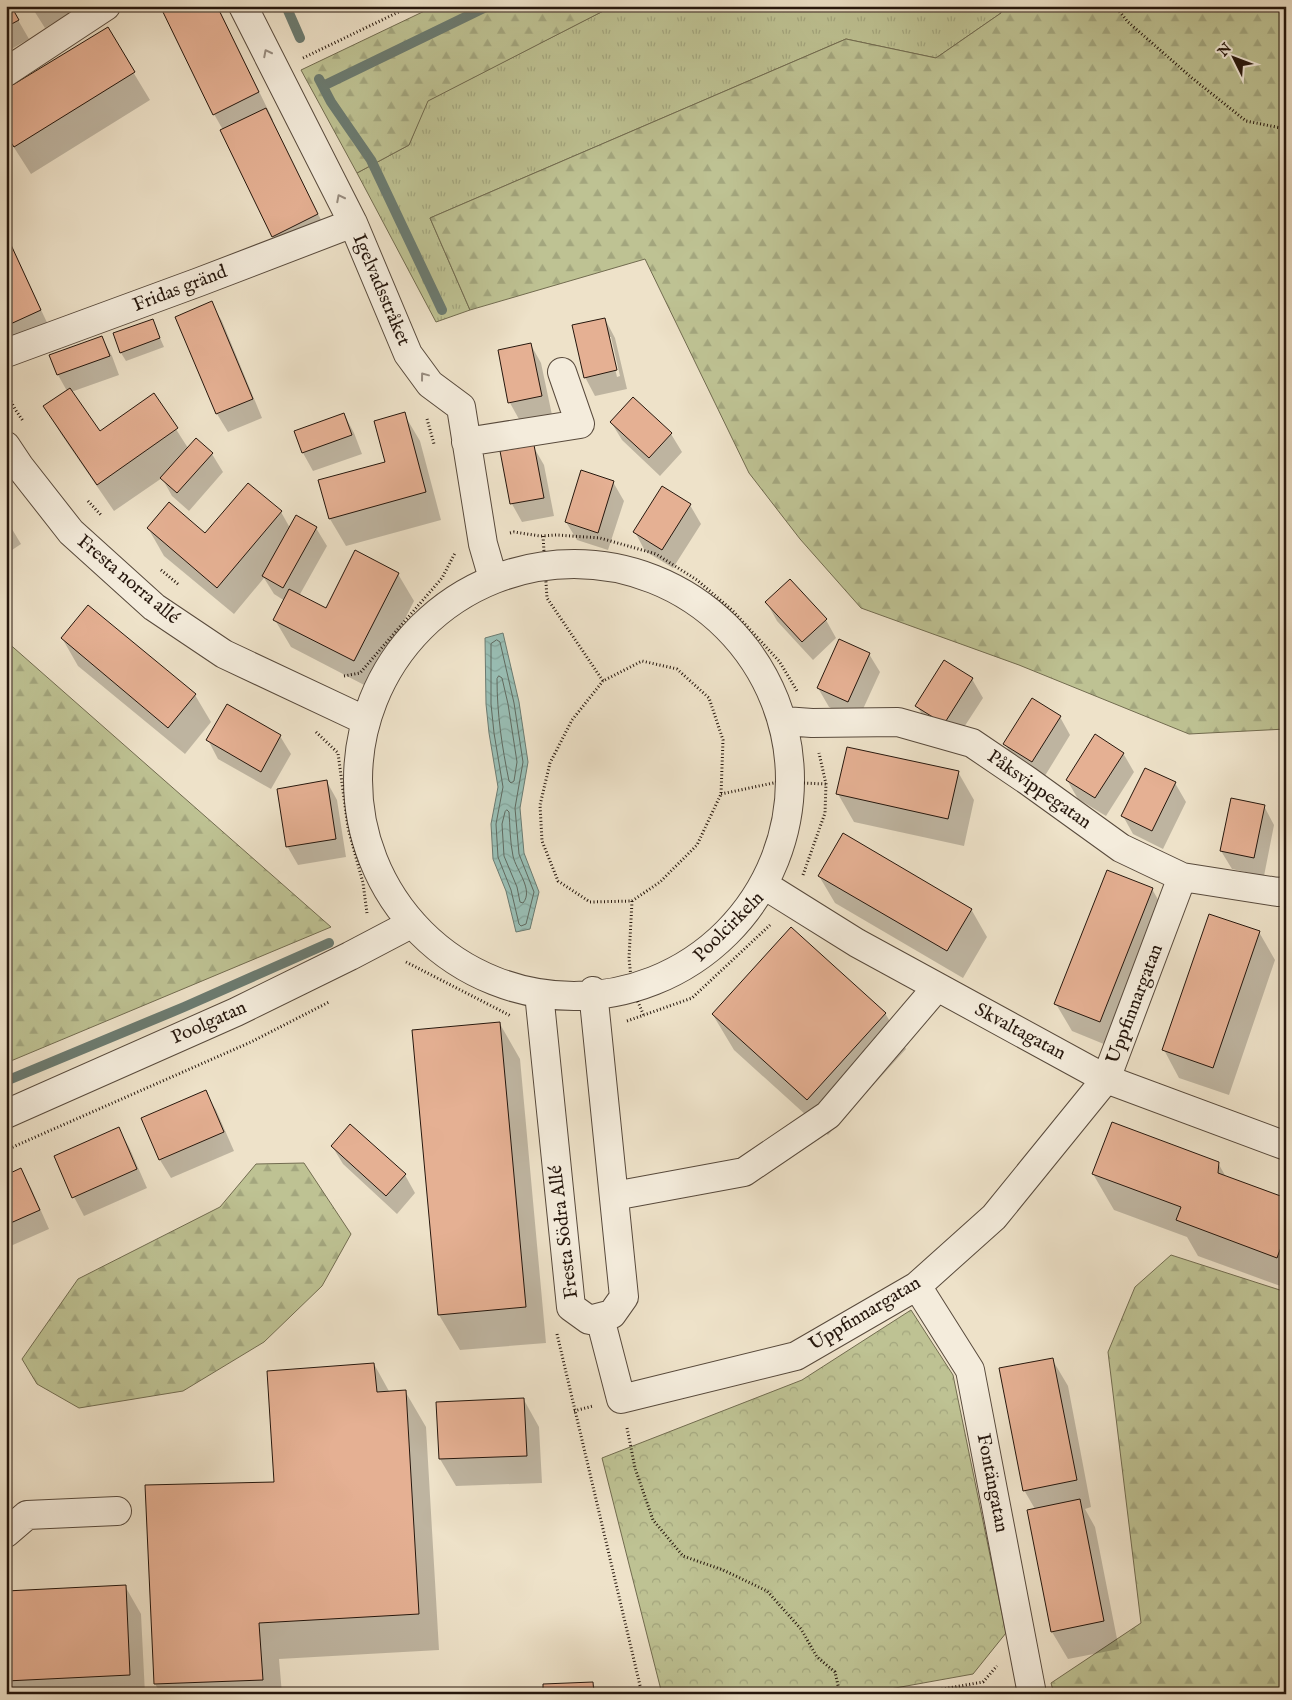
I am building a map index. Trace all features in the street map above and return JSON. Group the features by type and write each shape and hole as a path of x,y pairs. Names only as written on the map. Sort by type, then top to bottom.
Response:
{"street":[{"path":"6,72 106,6"},
{"name":"Igelvadsstråket","path":"243,6 353,223 408,354 430,384 461,407 483,544 492,575"},
{"name":"Fridas gränd","path":"6,353 200,282 353,223"},
{"path":"466,442 580,424 562,372"},
{"name":"Fresta norra allé","path":"6,446 70,532 154,606 224,654 360,718"},
{"name":"Poolcirkeln","path":"544,549 558,560 604,568 652,584 694,606 728,639 760,677 784,721 798,783 792,829 769,888 691,966 632,988 538,993 456,960 409,925 376,874 361,806 360,718 403,650 439,611 492,575 530,564 544,549"},
{"name":"Påksvippegatan","path":"784,721 812,723 898,722 972,744 1028,781 1120,848 1182,877 1278,892 1286,891"},
{"name":"Uppfinnargatan","path":"620,1399 796,1356 917,1286 994,1216 1106,1079 1182,877"},
{"name":"Skvaltagatan","path":"769,888 857,943 1106,1079 1286,1146"},
{"name":"Poolgatan","path":"6,1114 236,1012 409,925"},
{"path":"614,1196 744,1172 828,1116 938,987"},
{"name":"Fresta Södra Allé","path":"538,993 571,1307 589,1320 612,1314 624,1297 594,991"},
{"name":"Fontängatan","path":"917,1286 970,1370 1032,1694"},
{"path":"600,1318 620,1399"},
{"path":"6,1533 27,1516 117,1511"}],"path":[{"path":"297,61 411,6"},
{"path":"1115,6 1128,22 1192,78 1246,121 1286,129"},
{"path":"6,392 15,410 27,425"},
{"path":"424,412 436,450"},
{"path":"86,500 106,521"},
{"path":"455,554 514,532 544,549"},
{"path":"598,1029 644,1016 692,998 793,903 825,813 826,784 812,723 795,687 779,661 732,610 697,580 656,554 600,538 557,535 544,549 547,598 603,681"},
{"path":"453,544 455,554 442,578 360,673 333,679 309,726 338,753 348,828 363,883 367,917 393,962 408,962 492,1008 510,1015 522,1033 542,1032"},
{"path":"159,568 181,587"},
{"path":"642,661 677,669 709,698 724,740 721,794 697,844 660,882 632,902 590,902 558,881 542,841 540,805 550,763 572,720 603,681 642,661"},
{"path":"721,794 778,782 826,784"},
{"path":"632,902 629,958 632,988 644,1016"},
{"path":"556,1332 642,1694"},
{"path":"620,1399 635,1468 653,1520 683,1556 723,1570 767,1591 801,1629 817,1656 835,1672 840,1694"},
{"path":"914,1694 983,1682 1021,1636"}],"green space":[{"path":"435,6 613,6 428,101 409,145 357,173 301,70"},
{"path":"613,6 1003,6 1001,13 936,58 846,39 430,218 470,310 436,322 357,173 409,145 427,101"},
{"path":"1003,6 1286,6 1286,729 1189,734 1019,665 861,608 800,539 749,473 645,259 470,310 430,218 846,39 936,58 1001,13"},
{"path":"6,641 331,927 6,1063"},
{"path":"304,1163 351,1234 322,1286 264,1342 183,1391 79,1408 37,1384 22,1359 78,1279 220,1207 256,1164"},
{"path":"1171,1255 1286,1292 1286,1694 1054,1694 1051,1683 1141,1623 1108,1352 1135,1287"},
{"path":"911,1310 953,1375 1006,1633 973,1674 862,1694 662,1694 602,1458 802,1380"}],"water":[{"path":"503,633 519,702 528,762 520,808 524,853 539,892 530,929 516,932 506,891 493,859 491,824 498,787 486,704 485,638"}],"building":[{"path":"6,6 11,6 19,20 6,27"},
{"path":"165,6 217,6 259,92 213,115 161,8"},
{"path":"108,27 135,72 14,147 6,135 6,89"},
{"path":"266,108 318,214 272,237 220,130"},
{"path":"6,234 41,310 6,326"},
{"path":"212,301 253,399 216,414 175,317"},
{"path":"605,318 617,370 584,378 572,325"},
{"path":"153,319 160,338 120,353 113,333"},
{"path":"102,336 110,356 57,375 49,355"},
{"path":"531,343 542,396 508,403 498,350"},
{"path":"70,388 100,431 154,393 178,428 97,485 43,406"},
{"path":"633,397 672,433 649,458 610,422"},
{"path":"405,412 426,492 329,519 318,480 385,462 374,421"},
{"path":"344,413 352,435 302,453 294,431"},
{"path":"196,438 213,453 177,493 160,478"},
{"path":"534,445 544,498 510,504 500,451"},
{"path":"581,470 614,481 598,533 565,522"},
{"path":"248,483 282,511 217,588 147,528 169,502 205,533"},
{"path":"662,486 691,504 662,550 633,532"},
{"path":"296,515 317,527 283,588 262,576"},
{"path":"355,550 399,573 354,661 273,620 289,589 326,608"},
{"path":"790,579 827,619 802,642 765,602"},
{"path":"88,605 196,694 168,728 61,638"},
{"path":"839,639 870,653 848,702 817,688"},
{"path":"944,660 973,678 944,724 915,706"},
{"path":"1032,698 1061,716 1032,762 1003,744"},
{"path":"227,704 281,735 261,772 206,740"},
{"path":"1095,734 1124,753 1095,798 1066,780"},
{"path":"847,747 959,771 948,819 836,794"},
{"path":"1145,768 1176,782 1152,831 1121,816"},
{"path":"327,780 336,839 286,847 277,789"},
{"path":"1231,798 1265,805 1254,858 1220,851"},
{"path":"843,833 972,909 947,951 818,876"},
{"path":"1107,870 1153,888 1100,1022 1054,1004"},
{"path":"1209,914 1260,931 1213,1068 1162,1050"},
{"path":"791,927 886,1013 807,1100 712,1014"},
{"path":"500,1022 526,1307 438,1315 412,1030"},
{"path":"206,1090 224,1132 159,1160 141,1118"},
{"path":"1112,1122 1219,1162 1218,1173 1286,1198 1286,1240 1284,1239 1277,1258 1176,1220 1181,1207 1092,1174"},
{"path":"350,1124 406,1174 386,1196 331,1146"},
{"path":"119,1127 137,1169 72,1198 54,1156"},
{"path":"21,1168 40,1210 6,1225 6,1175"},
{"path":"1053,1358 1077,1480 1023,1491 999,1368"},
{"path":"374,1363 377,1392 406,1390 419,1614 259,1623 263,1680 154,1684 145,1485 274,1482 267,1371"},
{"path":"524,1398 527,1456 439,1459 436,1402"},
{"path":"1080,1499 1104,1621 1051,1632 1027,1510"},
{"path":"126,1585 130,1675 6,1681 6,1591"},
{"path":"593,1682 594,1694 543,1694 543,1684"}],"waterway":[{"path":"286,6 300,38"},
{"path":"323,86 488,6"},
{"path":"319,79 331,102 371,160 442,310"},
{"path":"6,1081 184,1007 329,943"}]}
